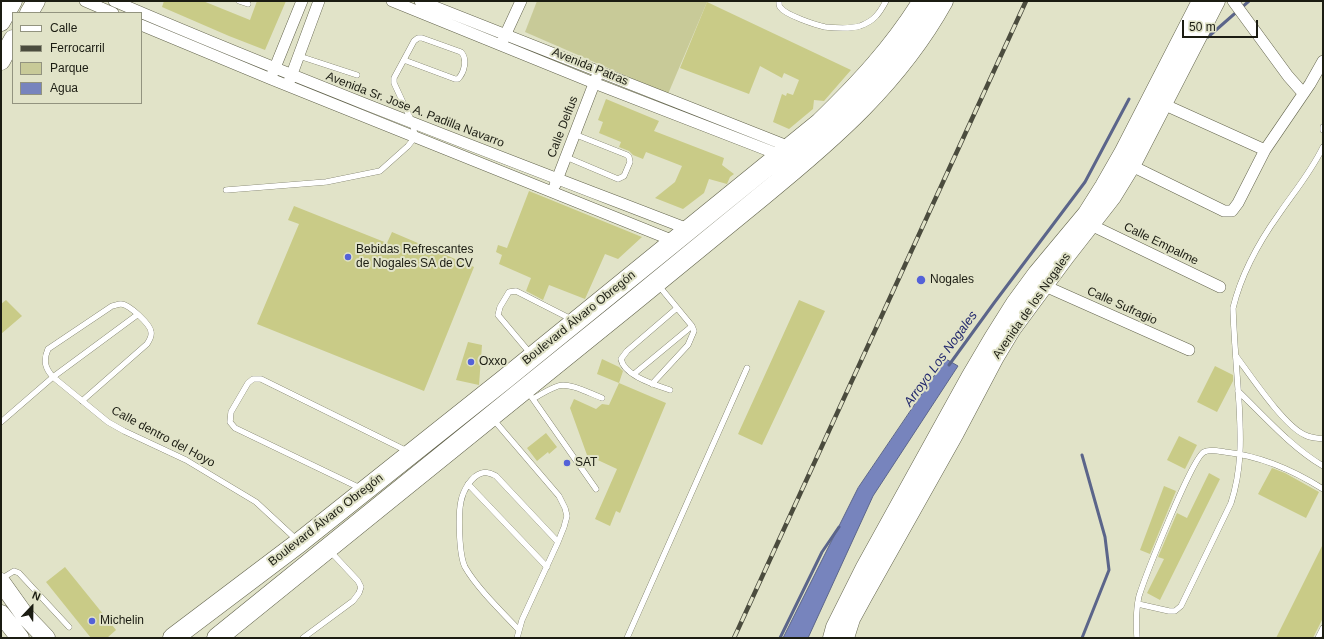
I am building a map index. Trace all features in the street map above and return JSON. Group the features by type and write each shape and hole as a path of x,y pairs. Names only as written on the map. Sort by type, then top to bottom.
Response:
{"highway":[{"name":"Boulevard Álvaro Obregón","path":"173,638 300,542 505,379 532,355 820,123 862,82 880,61 899,37 923,1"},
{"name":"Boulevard Álvaro Obregón","path":"217,638 495,412 529,393 584,340 706,243 824,145 872,98 911,52 930,25 943,1"},
{"path":"495,412 520,384 526,374 532,355 565,350 584,340"}],"main road":[{"path":"1,22 13,1"},
{"path":"29,12 36,1"},
{"name":"Avenida de los Nogales","path":"831,638 837,622 864,567 969,377 1014,303 1036,273 1086,213 1103,186 1123,151 1200,1"},
{"name":"Avenida de los Nogales","path":"846,638 852,619 956,433 995,359 1014,329 1066,256 1113,197 1132,166 1217,1"},
{"path":"1,61 12,41"},
{"path":"1,582 26,616 46,638"},
{"path":"1,614 20,638"}],"street":[{"path":"85,1 112,12"},
{"name":"Avenida Sr. Jose A. Padilla Navarro","path":"114,1 123,9"},
{"path":"270,79 302,1"},
{"path":"290,81 319,1"},
{"name":"Avenida Patras","path":"392,1 599,72 785,151"},
{"name":"Avenida Patras","path":"420,1 594,83 785,151"},
{"path":"503,40 521,1"},
{"path":"1234,2 1288,76 1303,93"},
{"name":"Avenida Sr. Jose A. Padilla Navarro","path":"142,16 275,68 290,81 415,137 552,191 706,243"},
{"name":"Avenida Sr. Jose A. Padilla Navarro","path":"142,25 270,79 290,81 413,124 557,179 681,235 690,255"},
{"path":"1132,166 1224,211 1232,211 1238,203 1265,150 1310,84 1323,61"},
{"name":"Calle Delfus","path":"552,191 599,72"},
{"path":"1163,104 1265,150"},
{"name":"Calle Empalme","path":"1091,225 1220,287"},
{"name":"Calle Sufragio","path":"1045,286 1189,350"}],"lane":[{"path":"239,1 248,4"},
{"path":"779,1 780,6 785,12 825,27 842,28 858,26 871,21 879,14 886,1"},
{"path":"226,190 326,182 374,173 385,168 412,142 415,137 413,124 394,83 396,73 414,41 418,38 422,38 461,52 465,59 462,75 458,79 404,60"},
{"path":"299,56 357,75"},
{"path":"565,157 618,179 624,176 630,162 627,155 574,134"},
{"path":"1138,604 1169,612 1175,611 1181,606 1231,503 1236,489 1239,471 1241,439 1233,308 1236,293 1242,279 1271,227 1304,181 1323,148"},
{"path":"652,384 688,345 694,331 692,326 656,282"},
{"path":"532,355 498,315 500,307 509,292 516,291 575,321"},
{"path":"53,377 47,370 44,363 44,357 48,349 112,306 121,304 126,306 146,322 152,332 147,344 82,401"},
{"path":"670,390 652,384 634,374 622,363 621,359 623,355 677,308"},
{"path":"1,422 53,377 137,315"},
{"path":"634,374 692,326"},
{"path":"1236,356 1277,409 1293,427 1304,435 1313,438 1323,438"},
{"path":"627,638 747,368"},
{"name":"Calle dentro del Hoyo","path":"53,377 108,422 186,460 256,502 300,542"},
{"path":"365,490 235,428 230,422 231,412 248,383 253,379 261,379 411,453"},
{"path":"596,489 529,393 563,384 602,398"},
{"path":"1238,391 1296,447 1323,466"},
{"path":"495,412 559,496 567,516 558,542 519,630 517,638"},
{"path":"1137,638 1136,626 1138,604 1146,574 1166,526 1202,452 1208,450 1240,453 1290,470 1323,489"},
{"path":"519,630 488,597 465,567 461,555 460,520 461,501 468,484 482,472 496,476 558,542"},
{"path":"468,484 547,567"},
{"path":"303,638 353,601 359,593 361,587 327,548"},
{"path":"1,579 14,571 19,573 69,627"},
{"path":"1318,638 1323,628"}],"green space":[{"path":"537,1 707,2 668,94 525,32"}],"water":[{"name":"Arroyo Los Nogales","path":"946,359 958,366 873,496 808,638 783,638 858,488"}],"building":[{"path":"164,1 203,1 250,20 257,1 286,1 265,50 162,7"},
{"path":"707,2 851,70 824,101 814,100 813,109 789,129 773,122 782,94 786,96 787,93 793,95 799,80 784,73 782,78 760,66 749,94 680,68"},
{"path":"606,99 659,121 654,131 724,158 722,165 734,174 730,177 727,184 709,179 704,193 683,209 655,198 675,182 682,166 646,152 643,159 619,147 621,142 599,133 603,122 598,120"},
{"path":"529,191 642,237 618,259 605,254 585,299 549,285 543,300 526,291 531,278 499,264 502,255 496,252 498,245 507,248"},
{"path":"294,206 387,243 392,232 474,267 424,391 257,324 299,224 288,220"},
{"path":"6,300 22,316 1,334 1,304"},
{"path":"799,300 825,311 762,445 738,434"},
{"name":"Oxxo","path":"468,342 482,345 479,385 456,380"},
{"path":"602,359 619,367 623,371 619,383 597,374"},
{"path":"1215,366 1233,375 1233,381 1217,412 1197,402"},
{"path":"619,383 666,403 620,513 616,511 610,526 595,519 617,469 587,455 570,408 574,399 596,409 602,404 609,405"},
{"path":"546,433 557,447 537,461 527,448"},
{"path":"1179,436 1197,445 1185,469 1167,460"},
{"path":"1272,468 1285,473 1319,492 1306,518 1258,494"},
{"path":"1209,473 1220,479 1160,600 1147,593 1164,559 1158,557 1177,513 1187,518"},
{"path":"1164,486 1176,491 1150,554 1140,550"},
{"path":"1323,544 1323,618 1313,638 1276,638"},
{"path":"65,567 116,630 107,638 91,638 46,582"}],"waterway":[{"name":"Arroyo Los Nogales","path":"1208,37 1249,1"},
{"name":"Arroyo Los Nogales","path":"949,365 1085,182 1129,99"},
{"path":"1082,455 1105,537 1109,570 1082,638"},
{"name":"Arroyo Los Nogales","path":"780,638 822,552 839,527"}],"railway":[{"path":"734,638 1026,1"}],"place":[{"name":"Bebidas Refrescantes de Nogales SA de CV","path":"348,257"},
{"name":"Nogales","path":"921,280"},
{"name":"Oxxo","path":"471,362"},
{"name":"SAT","path":"567,463"},
{"name":"Michelin","path":"92,621"}]}
